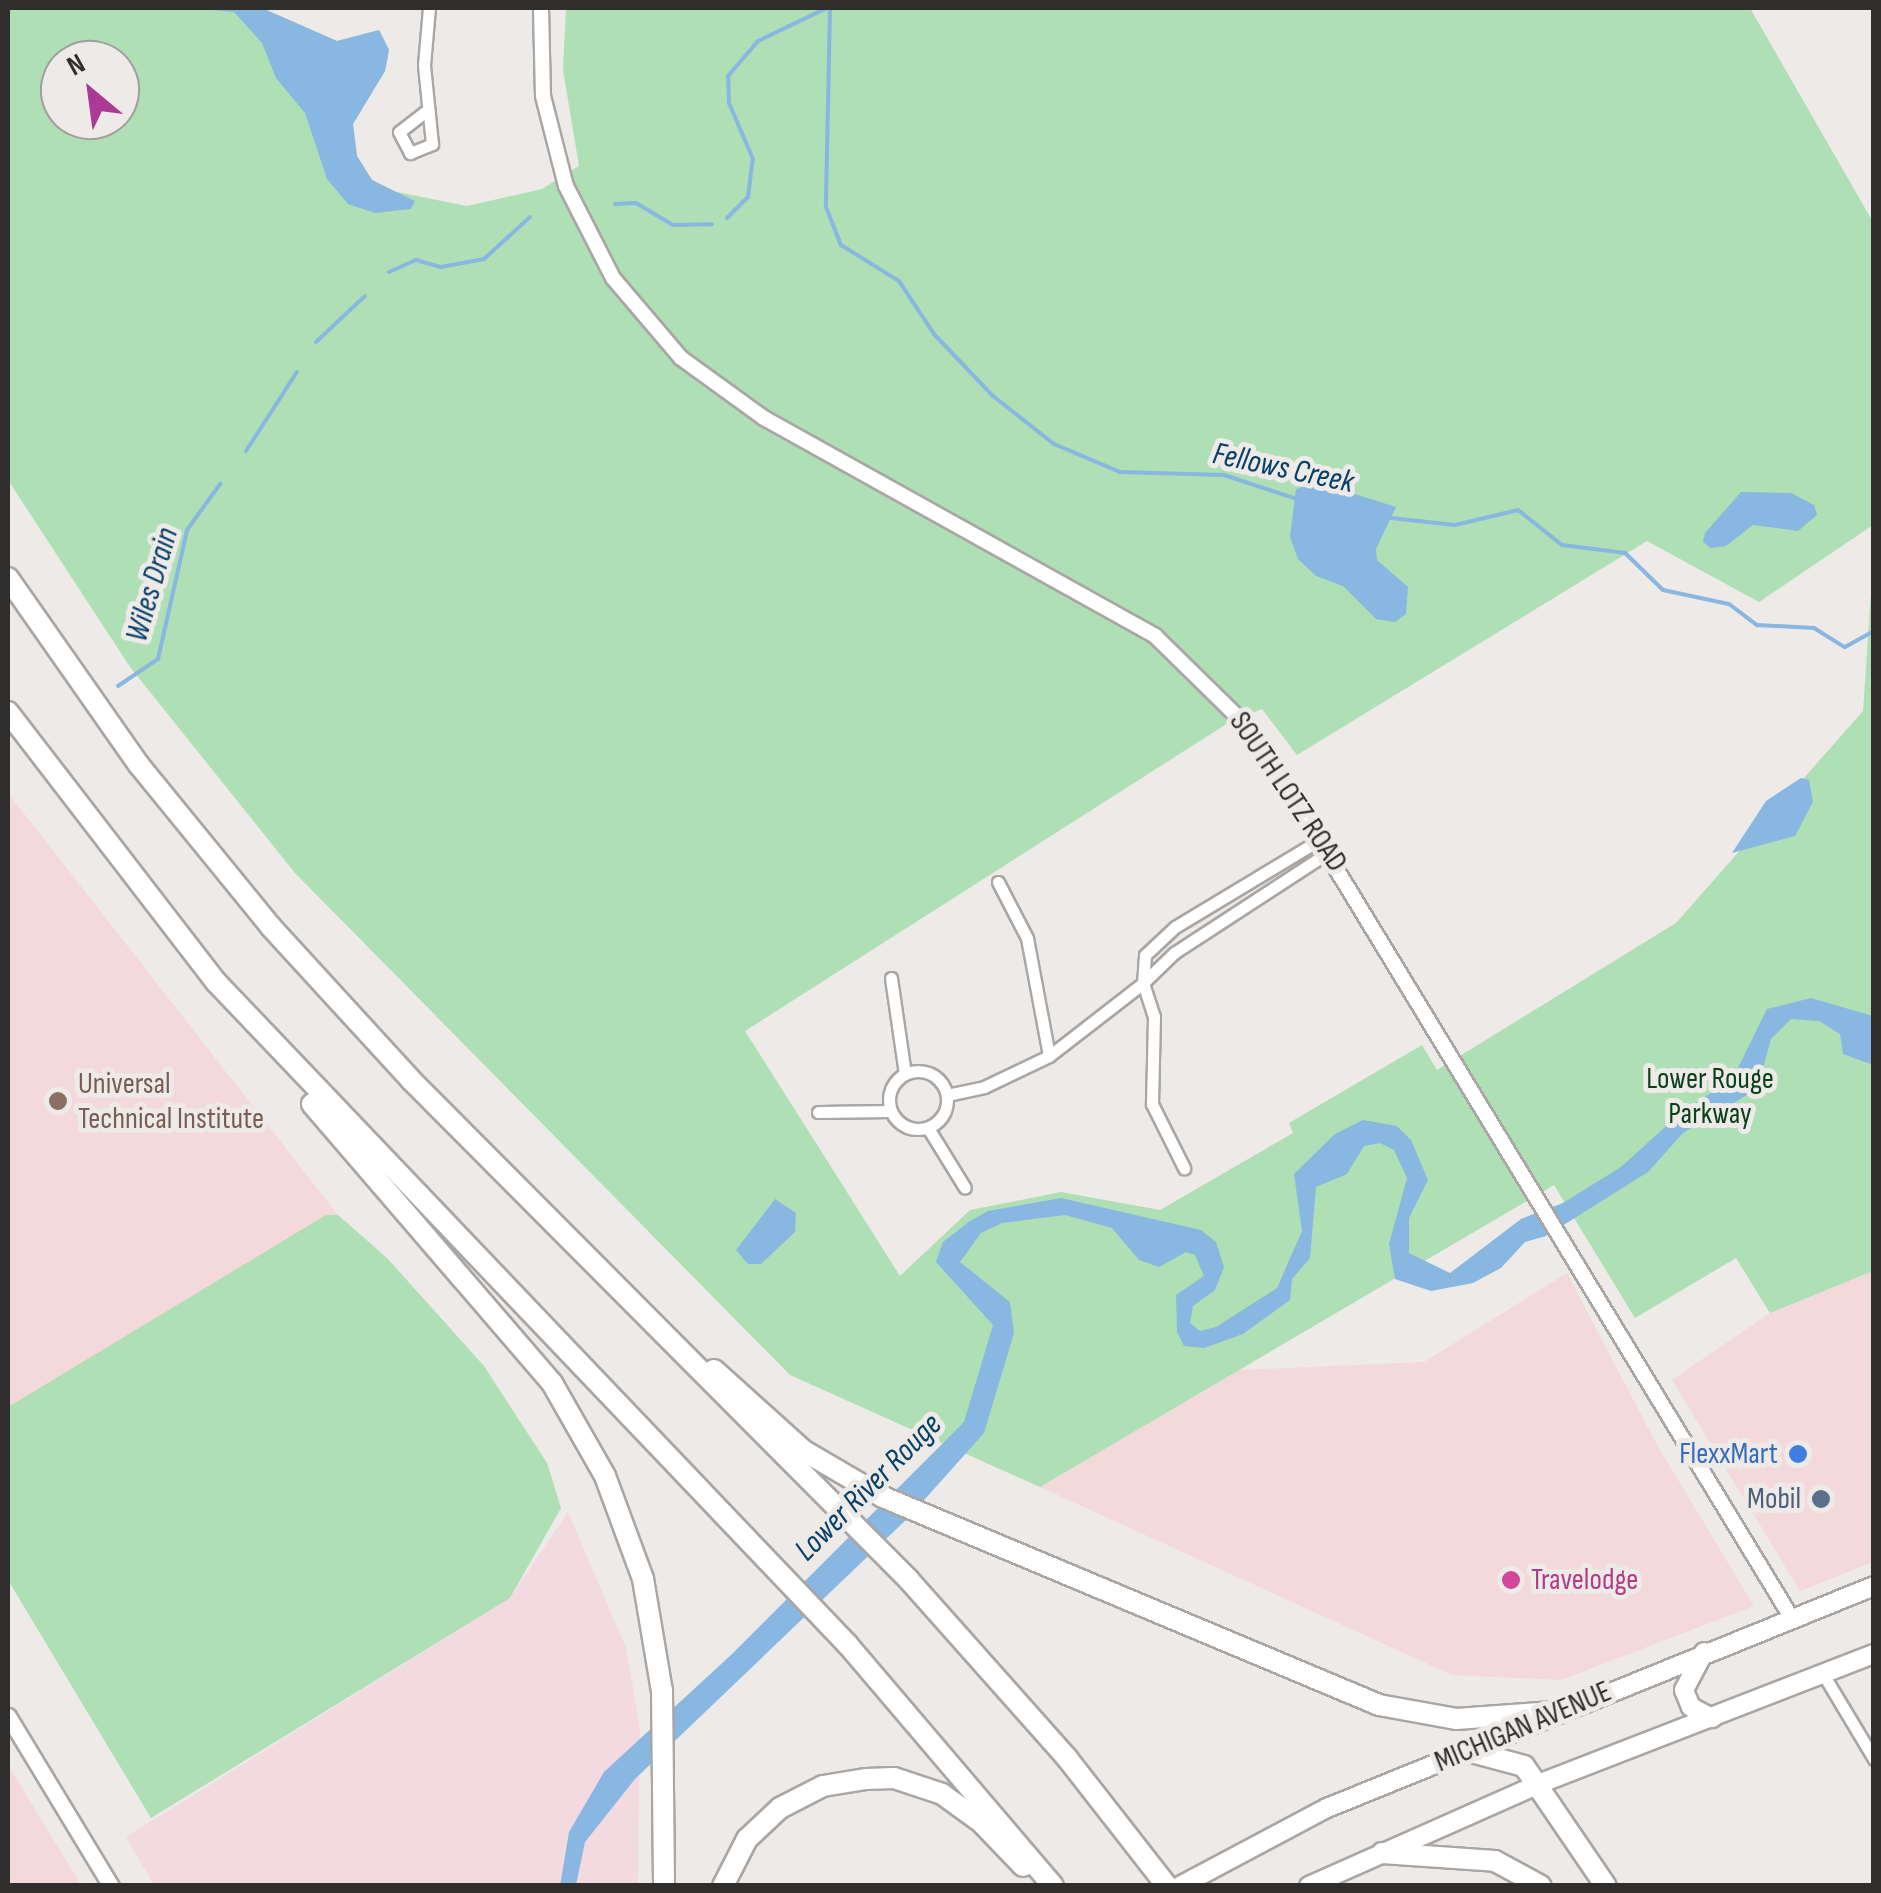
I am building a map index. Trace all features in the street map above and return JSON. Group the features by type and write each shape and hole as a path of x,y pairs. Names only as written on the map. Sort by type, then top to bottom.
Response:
{"highway":[{"path":"8,578 139,765 271,927 810,1486 909,1580 1135,1843 1167,1886"},
{"path":"8,712 240,1008 284,1072 552,1383 605,1476 630,1539 654,1644 666,1802 664,1886"},
{"path":"240,1008 848,1645 1051,1886"},
{"path":"483,1149 770,1424 830,1469 958,1529 1391,1709 1456,1719 1554,1712"},
{"path":"1468,1751 1524,1766 1541,1783 1606,1886"},
{"path":"723,1886 747,1839 780,1808 823,1786 894,1778 962,1808 1051,1886"},
{"path":"1382,1853 1495,1861 1541,1886"}],"main road":[{"name":"MICHIGAN AVENUE","path":"1180,1886 1272,1834 1554,1712 1874,1586"},
{"path":"1704,1652 1684,1690 1691,1707 1712,1718"},
{"name":"MICHIGAN AVENUE","path":"1309,1886 1541,1783 1874,1654"},
{"path":"8,1716 111,1886"}],"street":[{"path":"426,111 429,8"},
{"name":"SOUTH LOTZ ROAD","path":"541,8 543,96 566,186 602,261 660,336 764,418 1156,636 1237,712 1325,846 1791,1618"},
{"path":"1184,1168 1152,1104 1154,1016 1141,964 1158,941 1325,846"},
{"path":"947,1096 994,1083 1048,1056 1143,983 1186,944 1325,846"},
{"path":"998,882 1027,938 1048,1056"},
{"path":"891,978 905,1074"},
{"path":"905,1074 931,1074 947,1096 943,1115 928,1128 902,1125 891,1112 892,1086 905,1074"},
{"path":"818,1112 891,1112"},
{"path":"928,1128 965,1188"},
{"path":"1823,1674 1874,1759"}],"shaded area":[{"path":"8,793 338,1215 8,1412"},
{"path":"1873,1271 1873,1562 1800,1591 1672,1380 1770,1313"},
{"path":"1567,1273 1656,1443 1754,1606 1561,1680 1452,1675 1040,1487 1239,1370 1424,1362"},
{"path":"568,1512 626,1648 640,1728 638,1885 154,1885 126,1837 510,1598"},
{"path":"8,1765 81,1885 8,1885"}],"green space":[{"name":"Lower Rouge Parkway","path":"8,8 262,8 337,41 379,30 389,50 385,71 353,124 357,156 372,180 392,191 467,206 542,189 579,166 563,70 566,8 1750,8 1873,222 1873,525 1759,602 1647,541 1297,755 1262,709 1228,723 745,1031 900,1276 970,1210 1061,1192 1160,1210 1293,1133 1289,1123 1422,1045 1437,1070 1676,923 1863,711 1873,563 1873,1271 1770,1313 1736,1258 1635,1318 1554,1185 1040,1487 790,1375 295,873 130,667 8,480"},
{"path":"326,1215 338,1215 387,1258 484,1366 547,1463 561,1508 510,1598 151,1818 8,1580 8,1407"}],"water":[{"path":"188,8 262,8 337,41 379,30 389,50 385,71 353,124 357,156 372,180 415,201 411,209 375,213 348,204 327,179 305,113 276,78 262,43 234,12"},
{"path":"1317,482 1396,507 1376,549 1377,560 1408,587 1406,614 1395,622 1376,619 1343,586 1316,576 1298,559 1290,537 1296,489"},
{"path":"1741,492 1791,493 1814,505 1817,515 1798,531 1753,525 1726,546 1711,548 1703,542 1705,533"},
{"path":"1801,778 1809,780 1813,802 1795,836 1732,853 1766,801"},
{"path":"1811,998 1873,1016 1873,1065 1843,1054 1840,1034 1819,1021 1791,1019 1771,1039 1761,1075 1747,1095 1683,1133 1648,1172 1546,1236 1525,1242 1501,1268 1473,1283 1431,1291 1395,1279 1389,1244 1407,1178 1394,1150 1380,1143 1364,1146 1347,1174 1316,1187 1310,1258 1292,1279 1290,1300 1243,1334 1204,1348 1184,1346 1177,1332 1176,1295 1204,1276 1195,1255 1186,1252 1159,1267 1139,1260 1112,1228 1065,1215 1002,1223 981,1233 960,1262 1010,1302 1014,1333 984,1433 909,1517 635,1779 585,1842 576,1885 560,1886 569,1832 604,1772 732,1654 964,1422 993,1325 936,1262 943,1242 970,1221 988,1211 1061,1198 1201,1230 1216,1242 1224,1267 1215,1290 1193,1306 1190,1323 1200,1331 1216,1327 1277,1288 1302,1231 1294,1174 1335,1134 1363,1120 1397,1126 1411,1140 1428,1180 1409,1218 1409,1253 1450,1273 1521,1219 1563,1203 1621,1167 1685,1109 1732,1080 1767,1009"},
{"path":"775,1199 796,1213 795,1232 761,1264 748,1264 736,1250"}],"waterway":[{"name":"Wiles Drain","path":"727,218 748,197 753,159 729,103 728,76 758,41 827,8"},
{"name":"Fellows Creek","path":"830,8 826,207 841,245 899,281 934,334 993,396 1054,444 1120,472 1224,475 1297,499"},
{"name":"Wiles Drain","path":"615,204 636,203 673,225 712,224"},
{"name":"Wiles Drain","path":"389,272 416,260 441,267 484,259 530,217"},
{"name":"Wiles Drain","path":"316,342 365,296"},
{"name":"Wiles Drain","path":"246,451 297,372"},
{"name":"Wiles Drain","path":"118,686 158,659 187,530 220,484"},
{"name":"Fellows Creek","path":"1391,518 1455,525 1518,510 1562,545 1625,553 1663,590 1729,604 1757,625 1814,628 1845,647 1874,631"}],"place":[{"name":"Universal Technical Institute","path":"58,1101"},
{"name":"FlexxMart","path":"1798,1454"},
{"name":"Mobil","path":"1821,1499"},
{"name":"Travelodge","path":"1511,1580"}],"water label":[{"name":"Lower River Rouge","path":"869,1488"}]}
